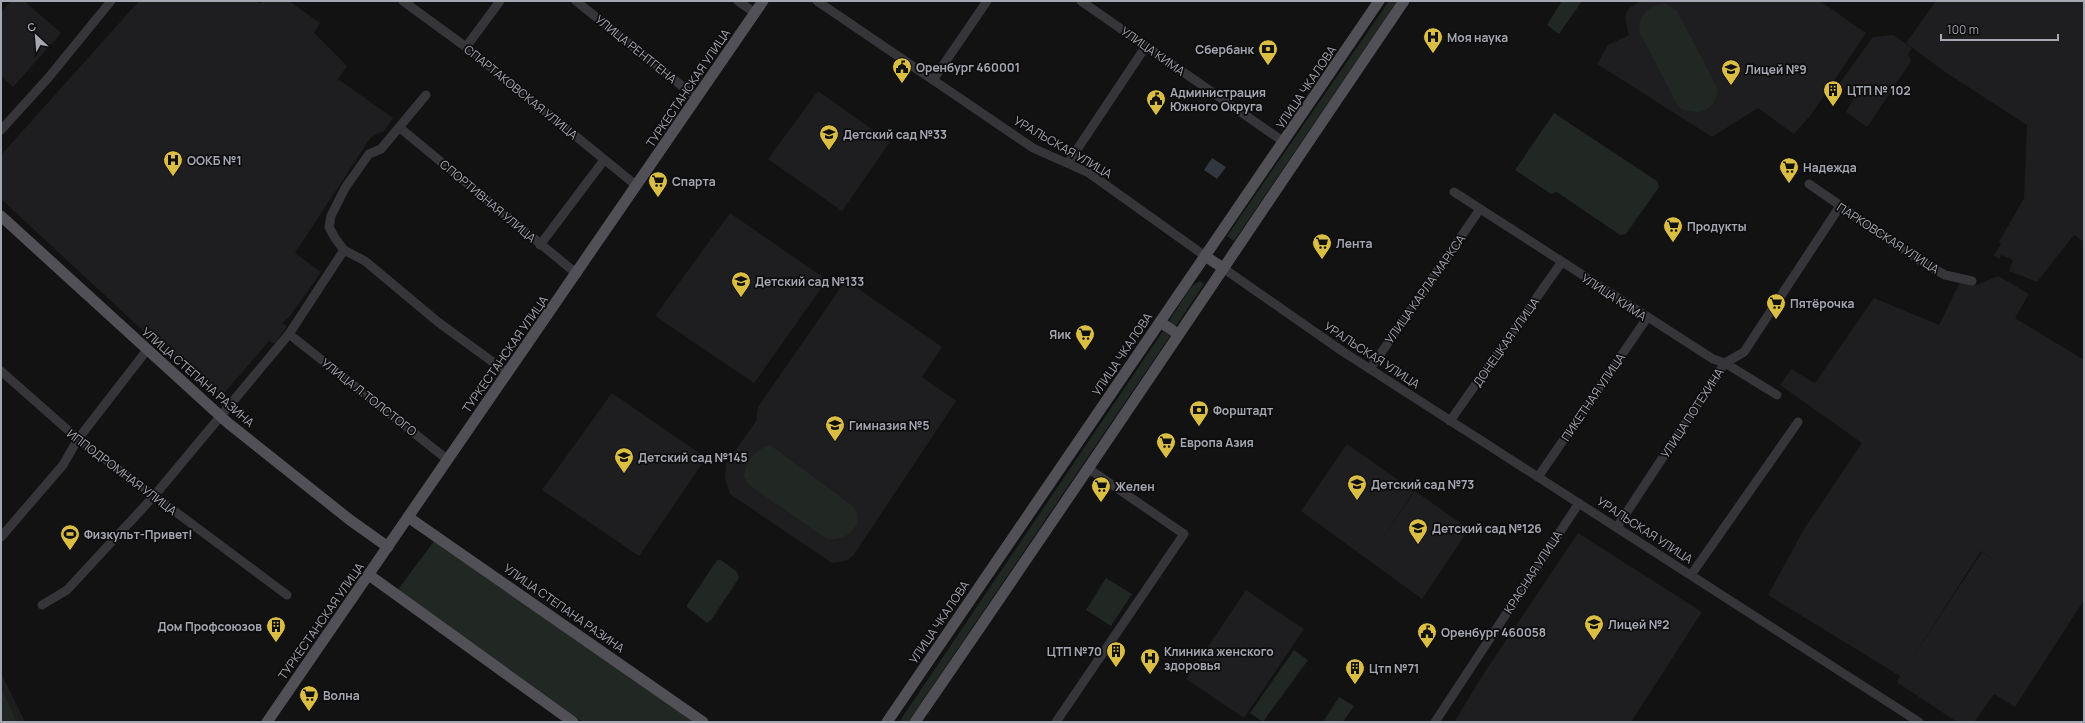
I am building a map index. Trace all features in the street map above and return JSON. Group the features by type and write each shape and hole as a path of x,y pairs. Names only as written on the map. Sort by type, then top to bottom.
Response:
{"main road":[{"name":"ТУРКЕСТАНСКАЯ УЛИЦА","path":"267,722 577,274 763,1"},
{"name":"УЛИЦА ЧКАЛОВА","path":"887,722 1380,1"},
{"path":"915,722 1088,470 1178,334 1404,1"},
{"name":"УЛИЦА СТЕПАНА РАЗИНА","path":"1,216 220,416 350,520 388,547"},
{"name":"УРАЛЬСКАЯ УЛИЦА","path":"1205,256 1223,268"},
{"path":"1160,322 1178,334"},
{"name":"УЛИЦА СТЕПАНА РАЗИНА","path":"408,517 703,722"},
{"path":"369,575 573,722"}],"street":[{"path":"1,130 49,77 111,1"},
{"name":"СПАРТАКОВСКАЯ УЛИЦА","path":"403,1 466,47 637,186"},
{"path":"466,47 500,1"},
{"name":"УЛИЦА РЕНТГЕНА","path":"576,1 697,98"},
{"path":"738,1 755,13"},
{"name":"УРАЛЬСКАЯ УЛИЦА","path":"817,1 1034,148 1089,173 1205,256"},
{"path":"933,80 987,1"},
{"name":"УЛИЦА КИМА","path":"1081,1 1284,142"},
{"path":"1068,163 1146,46"},
{"path":"426,95 381,149 369,154 345,188 331,216 329,227 334,238 344,250 365,261 438,322 508,373"},
{"name":"СПОРТИВНАЯ УЛИЦА","path":"400,128 577,274"},
{"path":"540,245 604,160"},
{"name":"ПАРКОВСКАЯ УЛИЦА","path":"1809,184 1919,260 1945,275 1972,281"},
{"name":"УЛИЦА КИМА","path":"1454,192 1647,318 1713,359 1725,363 1777,396"},
{"name":"УЛИЦА ПОТЕХИНА","path":"1617,527 1725,363 1744,352 1840,206"},
{"name":"УЛИЦА КАРЛА МАРКСА","path":"1370,369 1480,209"},
{"path":"42,605 67,590 154,496 289,334 344,250"},
{"name":"ДОНЕЦКАЯ УЛИЦА","path":"1450,421 1561,263"},
{"name":"УРАЛЬСКАЯ УЛИЦА","path":"1223,268 1370,369 1919,722"},
{"name":"ПИКЕТНАЯ УЛИЦА","path":"1538,477 1647,318"},
{"name":"УЛИЦА Л.ТОЛСТОГО","path":"289,334 448,460"},
{"path":"1,537 62,465 78,439 147,350"},
{"name":"ИППОДРОМНАЯ УЛИЦА","path":"1,371 78,439 287,595"},
{"path":"1691,576 1798,422"},
{"path":"1056,722 1184,534 1088,470"},
{"name":"КРАСНАЯ УЛИЦА","path":"1435,722 1578,503"}],"shaded area":[{"path":"11,1 24,1 61,33 13,87 1,76 1,12"},
{"name":"ООКБ №1","path":"139,1 255,1 260,4 262,1 289,1 320,23 314,33 347,66 338,79 393,118 384,131 371,137 295,253 321,272 290,316 282,323 287,326 275,344 269,341 225,392 213,392 152,339 1,199 1,155"},
{"path":"1389,1 1397,1 1234,241 1227,236"},
{"path":"1562,1 1582,1 1559,34 1547,25"},
{"name":"Лицей №9","path":"1641,1 1820,1 1866,33 1811,115 1794,134 1758,108 1712,137 1597,64 1608,45 1629,35 1625,18 1628,9"},
{"path":"1936,1 2084,1 2084,242 2074,235 2037,282 2009,271 2013,260 2001,255 1999,259 1994,255 2001,244 1999,242 2024,198 2027,125 1945,72 1906,43"},
{"path":"1664,3 1677,11 1718,89 1713,103 1709,108 1700,112 1693,112 1679,108 1639,31 1641,20 1646,12 1653,7"},
{"path":"1893,35 1912,48 1908,54 1911,61 1867,127 1846,112 1855,96 1839,84 1873,37"},
{"name":"Детский сад №33","path":"818,91 890,142 842,211 768,159"},
{"path":"1554,113 1657,181 1659,187 1626,234 1620,235 1557,192 1551,194 1515,170"},
{"path":"1212,158 1226,167 1217,179 1204,170"},
{"name":"Детский сад №133","path":"730,213 827,280 754,383 655,316"},
{"path":"1998,276 2029,294 2015,318 2084,360 2084,600 2015,707 1994,694 1974,722 1957,722 1898,683 1897,681 1900,676 1768,595 1804,529 1862,443 1780,385 1791,369 1815,383 1874,298 1939,325 1960,282 1977,285","holes":["1981,551 2018,576 1982,552 1907,666"]},
{"name":"Гимназия №5","path":"846,280 942,347 922,377 956,401 853,556 846,561 832,563 730,494 725,478 726,464 756,421 758,407"},
{"path":"1200,281 1204,284 1176,326 1173,326 1169,321 1191,287"},
{"path":"1163,331 1170,336 908,722 899,722"},
{"name":"Детский сад №145","path":"612,393 706,458 639,556 542,490"},
{"path":"1347,444 1414,491 1380,542 1415,491 1469,529 1422,599 1301,511"},
{"path":"770,445 853,506 857,520 856,526 852,531 841,538 827,539 749,485 744,476 749,460 759,450"},
{"name":"Лицей №2","path":"1578,533 1702,612 1631,722 1454,722 1486,670"},
{"path":"434,541 695,722 583,722 397,591"},
{"path":"717,560 721,560 737,572 739,578 711,620 707,623 687,607 687,605"},
{"path":"1106,578 1132,594 1111,626 1086,610"},
{"path":"1246,590 1304,629 1244,718 1186,679"},
{"path":"1294,650 1308,660 1263,722 1250,713"},
{"path":"1,673 25,722 1,722"},
{"path":"1,688 17,722 1,722"},
{"path":"1339,697 1354,706 1343,722 1323,722"}],"place":[{"name":"Моя наука","path":"1433,54"},
{"name":"Сбербанк","path":"1268,66"},
{"name":"Оренбург 460001","path":"902,84"},
{"name":"Лицей №9","path":"1731,86"},
{"name":"ЦТП № 102","path":"1833,107"},
{"name":"Администрация Южного Округа","path":"1156,116"},
{"name":"Детский сад №33","path":"829,151"},
{"name":"ООКБ №1","path":"173,177"},
{"name":"Надежда","path":"1789,184"},
{"name":"Спарта","path":"658,198"},
{"name":"Продукты","path":"1673,243"},
{"name":"Лента","path":"1322,260"},
{"name":"Детский сад №133","path":"741,298"},
{"name":"Пятёрочка","path":"1776,320"},
{"name":"Яик","path":"1085,351"},
{"name":"Форштадт","path":"1199,427"},
{"name":"Гимназия №5","path":"835,442"},
{"name":"Европа Азия","path":"1166,459"},
{"name":"Детский сад №145","path":"624,474"},
{"name":"Детский сад №73","path":"1357,501"},
{"name":"Желен","path":"1101,503"},
{"name":"Детский сад №126","path":"1418,545"},
{"name":"Физкульт-Привет!","path":"70,551"},
{"name":"Лицей №2","path":"1594,641"},
{"name":"Дом Профсоюзов","path":"276,643"},
{"name":"Оренбург 460058","path":"1427,649"},
{"name":"ЦТП №70","path":"1116,668"},
{"name":"Клиника женского здоровья","path":"1150,675"},
{"name":"Цтп №71","path":"1355,685"},
{"name":"Волна","path":"309,712"}]}
